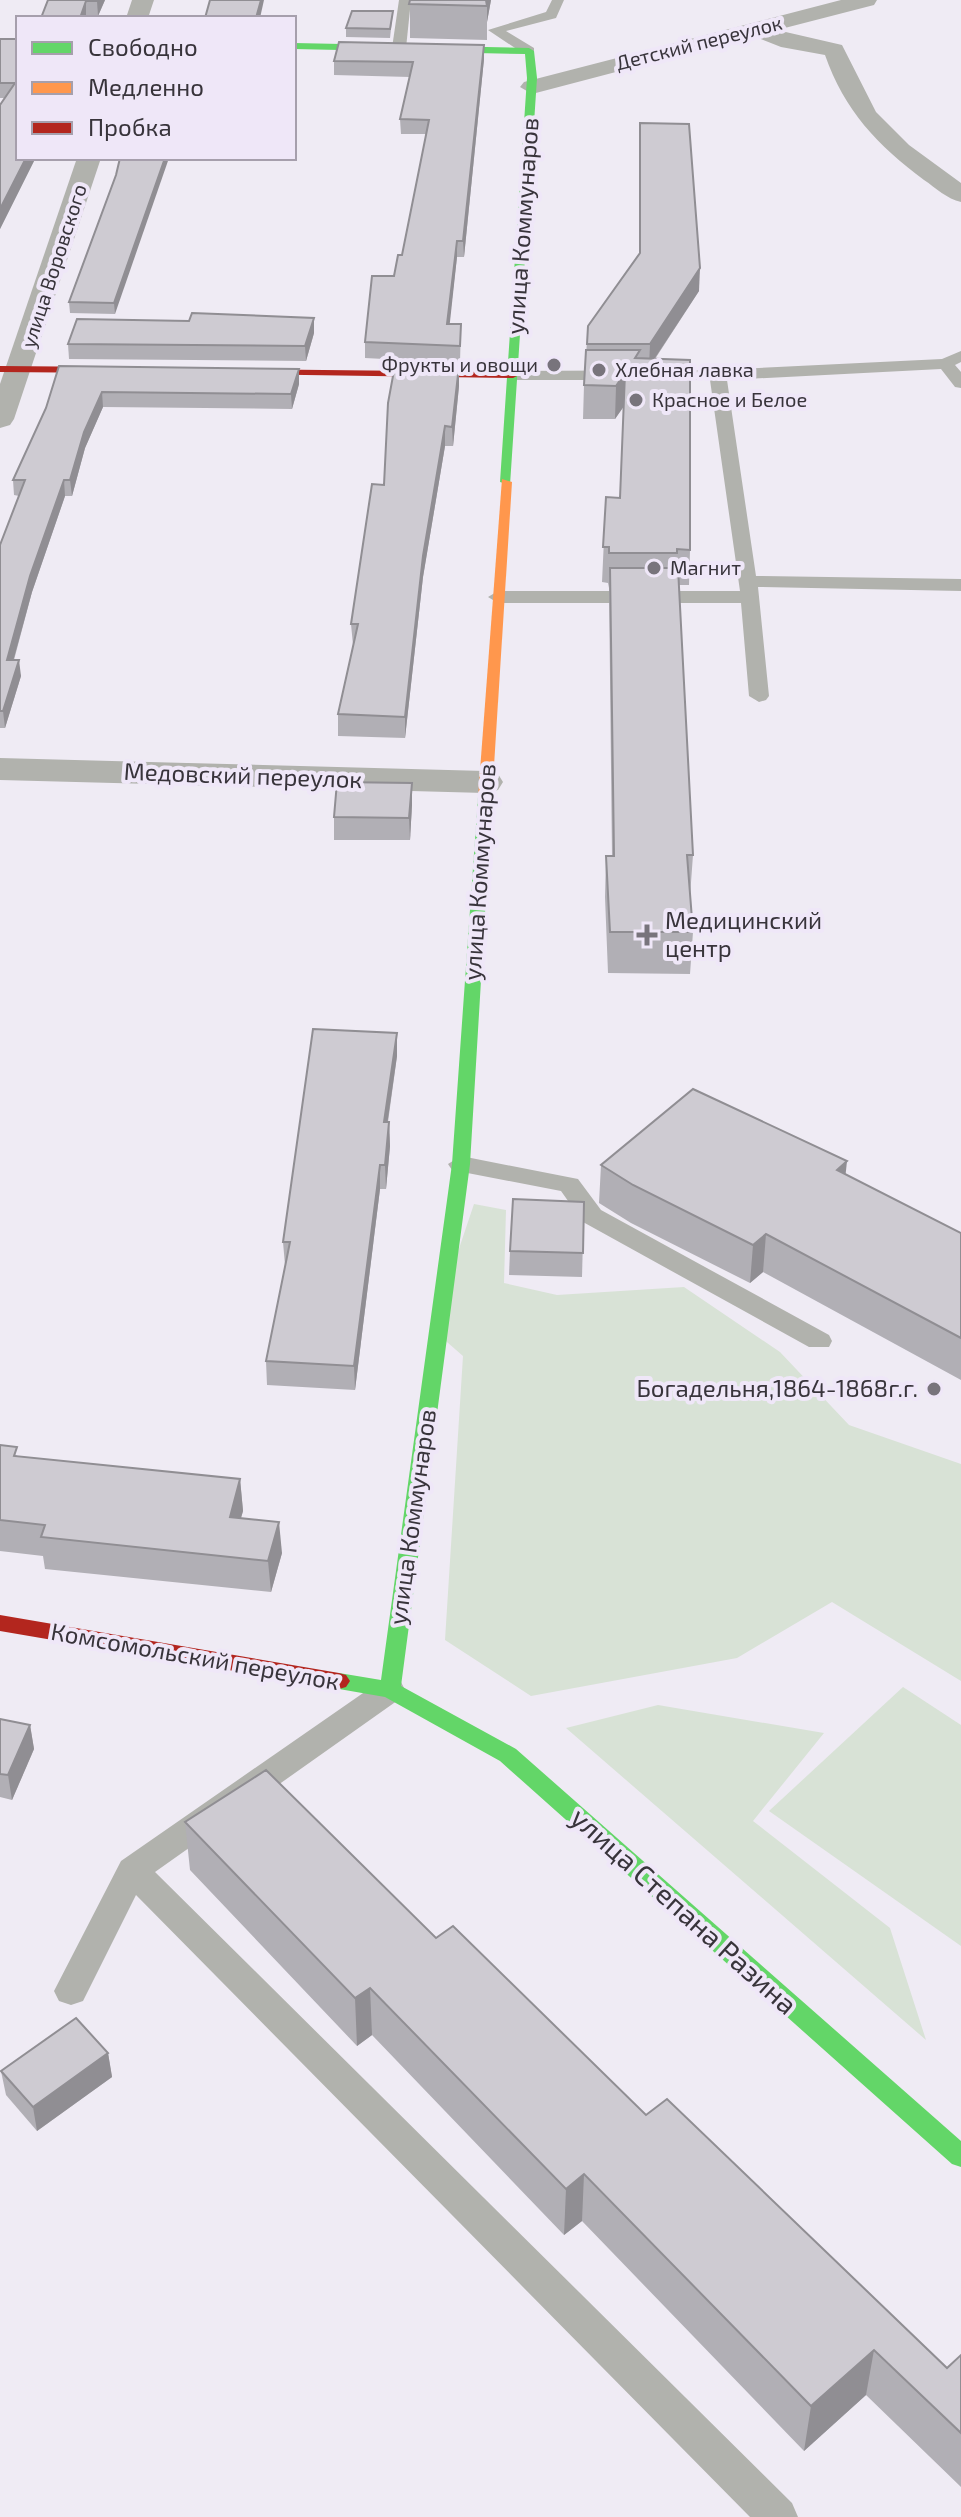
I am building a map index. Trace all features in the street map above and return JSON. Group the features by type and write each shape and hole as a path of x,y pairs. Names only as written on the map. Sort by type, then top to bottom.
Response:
{"street":[{"name":"Детский переулок","path":"532,87 866,0"},
{"path":"755,29 789,42 834,50 842,79 885,140 961,195"},
{"path":"296,46 529,51"},
{"name":"улица Коммунаров","path":"390,1690 461,1164 532,87 529,51"},
{"name":"улица Воровского","path":"0,419 10,369 88,160"},
{"path":"10,369 131,370"},
{"path":"227,371 513,375"},
{"name":"Медовский переулок","path":"0,769 485,782"},
{"name":"Комсомольский переулок","path":"0,1623 390,1690"},
{"name":"улица Степана Разина","path":"390,1690 508,1755 961,2156"}],"lane":[{"path":"399,48 405,0"},
{"path":"529,51 495,30 551,15 558,0"},
{"path":"513,375 718,375 953,360 961,383"},
{"path":"718,375 749,589 759,696"},
{"path":"498,597 961,585"},
{"path":"461,1164 569,1185 592,1216 819,1341"},
{"path":"71,1991 132,1870 390,1690"},
{"path":"132,1870 778,2517"}],"shaded area":[{"path":"474,1204 506,1210 504,1283 557,1295 684,1287 780,1352 849,1425 961,1464 961,1681 832,1602 737,1658 531,1696 445,1640 463,1356 432,1329"},
{"path":"903,1687 961,1725 961,1946 769,1811"},
{"path":"658,1705 824,1733 753,1821 890,1928 926,2040 566,1728"}],"building":[{"path":"48,0 98,0 86,1 81,16 42,16"},
{"path":"210,0 261,0 257,16 206,16"},
{"path":"410,0 486,0 487,6 409,4"},
{"path":"352,11 393,11 390,29 346,28"},
{"path":"0,39 16,39 16,160 25,160 0,209 0,105 15,83 0,83"},
{"path":"339,42 484,45 463,241 457,241 447,324 461,324 460,346 365,342 372,276 394,276 398,255 402,255 429,120 400,119 413,62 334,61"},
{"path":"640,123 689,124 700,268 650,344 587,344 588,326 640,253"},
{"path":"120,160 164,160 114,303 69,302"},
{"path":"192,313 314,318 305,346 68,344 77,319 189,321"},
{"path":"586,350 640,350 635,358 690,360 690,550 677,549 677,553 609,553 609,547 603,547 606,497 620,498 625,373 616,386 584,385"},
{"path":"395,365 459,366 452,427 445,426 423,556 405,717 338,714 358,624 351,624 372,484 384,485 388,403"},
{"path":"59,366 299,369 291,394 102,392 84,432 70,480 64,480 30,576 7,660 19,660 3,711 0,711 0,545 25,480 13,480 46,408"},
{"path":"610,568 678,568 693,855 687,855 693,932 610,932 606,856 614,856"},
{"path":"337,782 412,783 409,818 334,817"},
{"path":"313,1029 397,1033 384,1122 389,1122 385,1165 380,1165 354,1366 266,1361 290,1242 283,1242"},
{"path":"693,1089 847,1161 837,1170 961,1233 961,1338 766,1234 753,1245 633,1185 601,1165"},
{"path":"513,1199 584,1202 583,1253 510,1251"},
{"path":"0,1445 17,1447 14,1456 240,1479 230,1517 279,1522 268,1561 41,1537 45,1525 0,1520"},
{"path":"0,1719 30,1725 8,1775 0,1774"},
{"path":"266,1770 436,1938 453,1926 646,2115 667,2099 947,2368 961,2355 961,2433 874,2350 811,2406 584,2174 566,2189 370,1988 355,1998 185,1822"},
{"path":"76,2018 108,2053 33,2107 1,2071"}],"traffic: fast":[{"path":"296,46 529,51 532,78 506,482"},
{"path":"390,1690 461,1164 485,797"},
{"path":"339,1681 390,1690 508,1755 961,2156"}],"traffic: slow":[{"path":"485,797 506,482"}],"traffic: jam":[{"path":"0,369 118,370"},
{"path":"238,372 513,375"},
{"path":"0,1623 339,1681"}],"place":[{"name":"Фрукты и овощи","path":"554,365"},
{"name":"Хлебная лавка","path":"599,370"},
{"name":"Красное и Белое","path":"636,400"},
{"name":"Магнит","path":"654,568"},
{"name":"Медицинский центр","path":"647,935"},
{"name":"Богадельня,1864-1868г.г.","path":"934,1389"}]}
